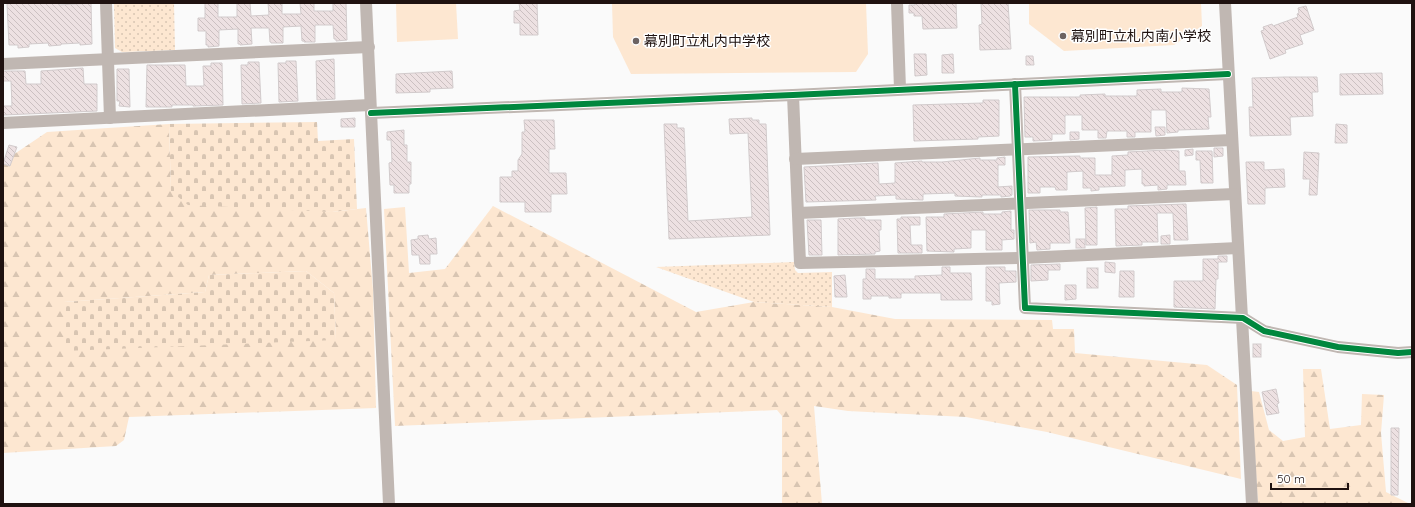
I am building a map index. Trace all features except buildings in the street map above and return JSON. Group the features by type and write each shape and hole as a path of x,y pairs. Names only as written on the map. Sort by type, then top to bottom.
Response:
{"street":[{"path":"106,3 110,118"},
{"path":"366,3 389,504"},
{"path":"897,3 900,89"},
{"path":"1225,3 1234,194 1243,318 1252,504"},
{"path":"3,64 369,47"},
{"path":"3,123 110,118 793,95 1228,74"},
{"path":"1015,84 1025,308 1243,318 1264,331 1338,347 1398,353 1412,352"},
{"path":"793,95 800,263 1022,258 1238,248"},
{"path":"795,159 1018,148 1232,140"},
{"path":"798,213 1020,202 1234,194"}],"green space":[{"path":"114,3 174,3 175,50 122,52 115,48"},
{"path":"396,3 456,3 458,39 397,42"},
{"path":"612,3 866,3 868,54 856,72 631,74 613,37"},
{"path":"1029,3 1201,3 1202,26 1174,45 1064,51 1029,24"},
{"path":"317,122 318,141 354,139 357,209 332,212 188,205 171,191 169,124"},
{"path":"169,124 171,191 332,212 366,208 373,290 376,408 129,417 124,440 116,446 3,453 4,161 47,132","holes":["306,271 334,293 336,340 64,302 205,292 209,275"]},
{"path":"493,206 696,312 754,302 832,307 895,319 1052,320 1053,329 1074,329 1075,353 1207,365 1237,385 1241,479 1047,432 966,417 848,411 814,406 822,504 782,504 782,416 777,410 395,426 384,209 405,207 409,273 445,269"},
{"path":"794,262 795,270 798,273 832,272 832,307 754,302 656,267"},
{"path":"306,271 334,293 336,340 64,351 64,302 205,292 209,275"},
{"path":"1303,369 1321,369 1330,429 1361,425 1362,394 1384,395 1381,433 1386,492 1410,504 1258,504 1251,391 1259,392 1269,430 1283,441 1305,437"}],"cycle path":[{"path":"371,113 793,95 1228,74"},
{"path":"1015,84 1025,308 1243,318 1264,331 1338,347 1398,353 1412,352"}],"place":[{"name":"幕別町立札内南小学校","path":"1063,36"},
{"name":"幕別町立札内中学校","path":"636,41"}]}
